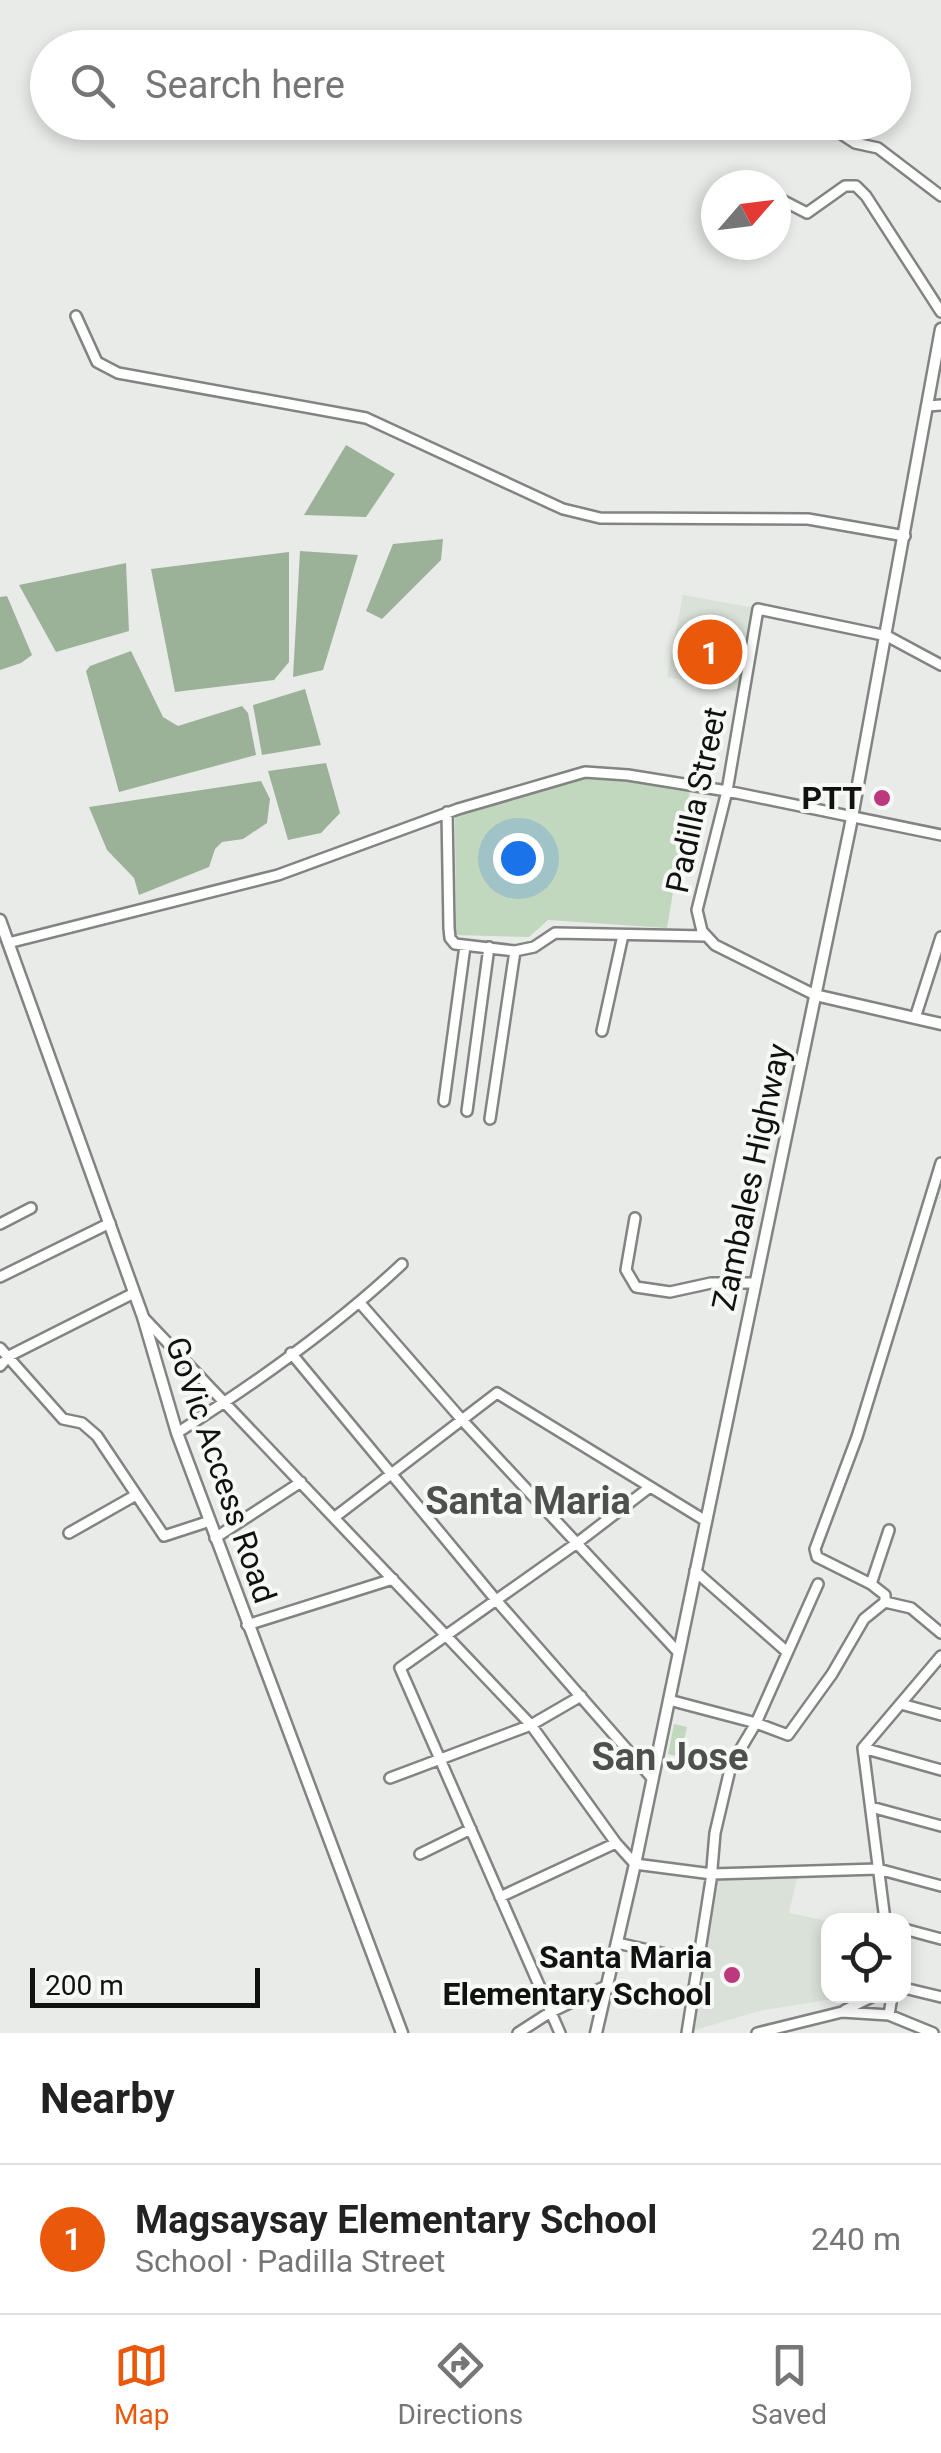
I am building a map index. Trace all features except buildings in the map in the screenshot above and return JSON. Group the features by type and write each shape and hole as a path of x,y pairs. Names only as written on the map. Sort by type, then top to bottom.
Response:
{"main road":[{"name":"Zambales Highway","path":"596,2033 635,1864 852,815 941,329"},
{"name":"GoVic Access Road","path":"0,920 143,1317 177,1433 402,2033"},
{"path":"815,995 941,1024"}],"street":[{"path":"850,140 878,148 941,196"},
{"path":"791,205 808,213 845,186 856,186 941,312"},
{"path":"76,316 97,362 118,373 366,418 563,510 600,518 808,519 905,536"},
{"path":"928,406 941,404"},
{"name":"Padilla Street","path":"815,995 715,946 706,936 697,910 726,791 758,608 886,636"},
{"path":"886,636 941,666"},
{"path":"8,943 278,876 447,812 585,772 726,791 941,835"},
{"path":"447,812 450,938 455,944 515,951 534,946 556,933 706,936"},
{"path":"602,1031 624,934"},
{"path":"915,1018 941,937"},
{"path":"444,1100 465,946"},
{"path":"468,1111 489,947"},
{"path":"490,1119 515,951"},
{"path":"885,1602 885,1594 817,1557 815,1548 858,1438 886,1334 941,1164"},
{"path":"0,1224 31,1208"},
{"path":"635,1218 626,1270 636,1287 670,1292 712,1284 755,1282"},
{"path":"0,1277 110,1223"},
{"path":"177,1433 225,1403 360,1304 402,1264"},
{"path":"0,1366 4,1352 134,1293"},
{"path":"360,1304 678,1652"},
{"path":"143,1317 531,1724 616,1844 635,1864 712,1874 878,1869 941,1886"},
{"path":"4,1352 63,1419 82,1423 97,1436 164,1536 210,1521"},
{"path":"292,1353 496,1600 652,1778"},
{"path":"335,1517 497,1393 706,1521"},
{"path":"215,1538 302,1482"},
{"path":"560,2033 400,1668 650,1487"},
{"path":"69,1533 136,1495"},
{"path":"871,1584 889,1530"},
{"path":"695,1571 786,1651"},
{"path":"247,1625 393,1579"},
{"path":"687,2033 715,1832 731,1765 756,1722 818,1584"},
{"path":"885,1602 911,1608 941,1633"},
{"path":"669,1700 756,1722 788,1735 832,1674 864,1619 885,1602"},
{"path":"883,1913 864,1748 941,1656"},
{"path":"390,1778 531,1724 581,1696"},
{"path":"900,1704 941,1715"},
{"path":"864,1748 941,1770"},
{"path":"870,1807 941,1826"},
{"path":"420,1854 471,1829"},
{"path":"500,1897 616,1844"},
{"path":"911,1931 941,1939"},
{"path":"617,1942 697,1960"},
{"path":"518,2033 608,1985"},
{"path":"911,1990 941,1996"},
{"path":"757,2033 842,2012 860,2003"},
{"path":"889,2015 891,2003"},
{"path":"842,2012 889,2015 933,2033"}],"shaded area":[{"path":"346,445 395,474 366,517 304,515"},
{"path":"443,539 441,560 382,619 366,611 393,544"},
{"path":"300,551 358,555 323,670 293,677"},
{"path":"289,552 289,662 274,680 175,692 151,569"},
{"path":"126,563 129,631 56,652 19,585"},
{"path":"683,595 755,608 740,692 667,677"},
{"path":"7,596 32,655 0,670 0,597"},
{"path":"131,651 163,717 178,726 242,706 248,713 256,755 119,792 86,671"},
{"path":"305,689 321,745 262,755 253,705"},
{"path":"326,763 340,813 321,833 288,840 268,771"},
{"path":"590,774 690,790 667,928 548,920 529,937 456,935 455,816"},
{"path":"261,781 270,799 267,823 243,839 222,842 209,867 139,895 134,878 107,850 89,807"},
{"path":"674,1724 687,1727 680,1757 668,1754"},
{"name":"Santa Maria Elementary School","path":"797,1878 789,1913 821,1920 821,2001 759,2011 692,2031 717,1880"}],"place":[{"name":"Magsaysay Elementary School","path":"710,652"},
{"name":"PTT","path":"882,798"},
{"name":"Santa Maria Elementary School","path":"732,1975"}],"district":[{"name":"Santa Maria","path":"528,1501"},
{"name":"San Jose","path":"670,1757"}]}
